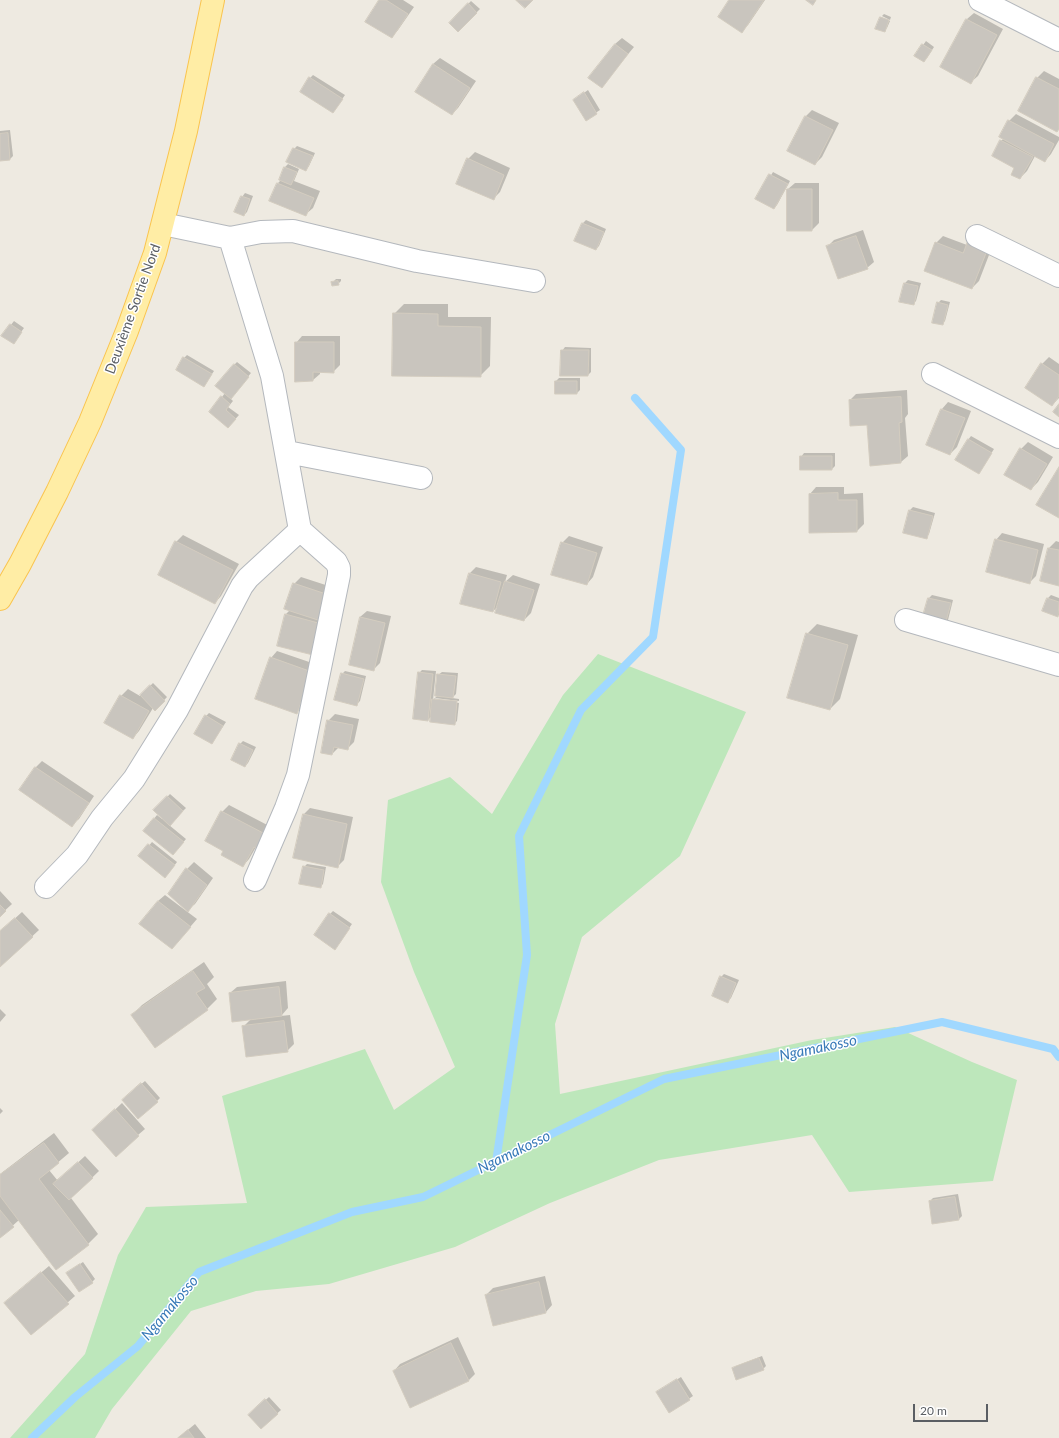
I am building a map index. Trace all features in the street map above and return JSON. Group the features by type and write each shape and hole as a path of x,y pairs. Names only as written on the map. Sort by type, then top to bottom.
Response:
{"main road":[{"name":"Deuxième Sortie Nord","path":"0,599 54,498 90,422 127,331 155,253 186,131 213,0"}],"street":[{"path":"980,0 1059,40"},
{"path":"163,224 230,238 261,232 293,231 417,261 534,281"},
{"path":"977,236 1059,276"},
{"path":"230,238 272,376 300,530 336,562 339,568 298,776 255,880"},
{"path":"933,374 1059,437"},
{"path":"286,452 421,478"},
{"path":"46,887 77,855 102,818 134,779 177,710 242,586 248,578 300,530"},
{"path":"906,620 1059,665"}],"green space":[{"path":"598,654 746,712 680,856 582,937 555,1024 560,1094 812,1040 895,1027 972,1062 1017,1080 993,1181 849,1192 812,1135 659,1160 550,1203 455,1247 329,1284 256,1291 191,1311 112,1409 95,1438 10,1438 85,1354 118,1255 146,1207 247,1203 222,1096 365,1049 394,1110 455,1067 414,972 381,882 388,800 450,777 492,814 563,695"}],"building":[{"path":"379,0 386,0 408,14 392,38 365,22"},
{"path":"516,0 533,0 525,8"},
{"path":"729,0 764,0 742,33 718,17"},
{"path":"806,0 816,0 813,5"},
{"path":"468,3 477,13 458,32 449,23"},
{"path":"880,17 889,20 885,32 875,29"},
{"path":"966,19 997,35 971,84 940,67"},
{"path":"615,44 628,54 602,88 588,78"},
{"path":"922,44 932,50 924,62 914,56"},
{"path":"433,64 470,88 452,115 415,92"},
{"path":"309,77 343,99 333,113 300,92"},
{"path":"1036,77 1059,89 1059,129 1057,132 1018,111"},
{"path":"584,92 597,114 586,121 573,100"},
{"path":"805,116 833,130 815,165 787,151"},
{"path":"1008,120 1054,144 1045,162 999,137"},
{"path":"8,133 10,160 0,161 0,134"},
{"path":"1000,140 1033,157 1020,179 1011,175 1014,168 992,156"},
{"path":"293,148 313,156 306,171 286,162"},
{"path":"467,158 504,175 494,200 456,184"},
{"path":"284,167 297,172 291,185 279,180"},
{"path":"769,174 788,184 774,209 755,199"},
{"path":"277,183 314,198 306,216 269,201"},
{"path":"787,189 812,189 812,231 787,231"},
{"path":"241,196 250,199 244,216 234,212"},
{"path":"582,223 604,232 596,250 574,241"},
{"path":"856,236 868,269 838,279 826,246"},
{"path":"968,241 988,248 972,289 924,271 935,242 963,253"},
{"path":"338,281 339,285 332,286 331,282"},
{"path":"904,283 918,286 914,305 899,302"},
{"path":"937,302 948,305 943,325 932,323"},
{"path":"393,313 438,314 438,326 481,327 481,377 392,376"},
{"path":"10,324 22,332 14,344 1,336"},
{"path":"295,342 334,342 334,373 313,372 313,381 295,382"},
{"path":"561,350 589,350 588,376 560,376"},
{"path":"183,357 212,374 204,387 176,370"},
{"path":"1041,363 1059,375 1059,396 1052,406 1025,388"},
{"path":"234,364 249,377 231,399 215,386"},
{"path":"555,381 577,381 577,394 555,394"},
{"path":"221,396 230,404 226,410 236,419 228,428 209,412"},
{"path":"901,397 902,422 899,423 901,463 870,466 867,425 850,426 849,400"},
{"path":"1059,404 1059,417 1053,412"},
{"path":"941,409 965,418 950,455 926,445"},
{"path":"968,439 992,453 979,474 955,460"},
{"path":"1020,448 1047,464 1031,490 1004,475"},
{"path":"800,456 832,456 832,470 800,470"},
{"path":"1059,467 1059,518 1036,505"},
{"path":"838,493 838,500 857,500 857,532 809,533 809,494"},
{"path":"909,510 933,516 927,539 903,533"},
{"path":"995,539 1038,550 1030,584 986,572"},
{"path":"175,541 233,570 215,604 158,575"},
{"path":"561,542 597,553 587,585 551,575"},
{"path":"1048,548 1059,550 1059,586 1040,581"},
{"path":"469,573 501,582 493,612 460,604"},
{"path":"505,581 534,590 524,621 495,613"},
{"path":"293,583 332,596 324,622 284,609"},
{"path":"928,598 951,603 945,625 922,619"},
{"path":"1047,598 1059,602 1058,617 1042,611"},
{"path":"285,614 322,624 313,655 277,646"},
{"path":"360,617 385,623 374,671 349,665"},
{"path":"806,633 848,645 830,710 787,698"},
{"path":"270,657 312,672 297,714 255,699"},
{"path":"418,672 433,674 428,721 413,719"},
{"path":"341,673 364,679 357,706 334,700"},
{"path":"437,674 456,676 453,698 435,696"},
{"path":"150,685 165,701 155,711 140,695"},
{"path":"120,695 149,711 133,739 104,723"},
{"path":"432,699 457,701 455,725 430,722"},
{"path":"205,715 223,726 212,744 194,734"},
{"path":"327,720 353,725 348,750 334,747 332,755 321,753"},
{"path":"239,743 253,750 245,767 231,760"},
{"path":"35,767 89,803 72,827 19,790"},
{"path":"167,796 183,811 170,826 153,810"},
{"path":"221,811 267,835 259,850 254,847 243,867 221,855 223,851 205,841"},
{"path":"303,814 347,824 338,868 293,858"},
{"path":"154,818 184,842 173,855 143,831"},
{"path":"148,844 175,865 165,878 138,856"},
{"path":"303,866 324,870 321,888 299,884"},
{"path":"186,868 207,885 188,912 168,894"},
{"path":"158,901 191,927 172,949 139,924"},
{"path":"0,905 6,911 0,917"},
{"path":"329,913 350,928 335,950 314,935"},
{"path":"15,918 33,937 0,967 0,931"},
{"path":"193,971 205,988 196,993 208,1010 155,1048 131,1015"},
{"path":"720,976 736,983 728,1003 712,996"},
{"path":"279,987 282,1016 232,1022 229,993"},
{"path":"284,1021 288,1052 246,1057 242,1026"},
{"path":"141,1083 158,1102 138,1119 122,1100"},
{"path":"115,1109 139,1136 116,1157 92,1130"},
{"path":"44,1143 59,1163 39,1179 89,1245 56,1270 0,1196 0,1175"},
{"path":"78,1162 93,1178 69,1200 53,1184"},
{"path":"955,1197 959,1220 932,1224 929,1201"},
{"path":"0,1210 14,1227 0,1238"},
{"path":"80,1264 93,1283 79,1292 66,1273"},
{"path":"41,1272 69,1304 31,1335 4,1303"},
{"path":"539,1282 546,1313 493,1326 485,1295"},
{"path":"451,1343 469,1381 410,1408 393,1371"},
{"path":"759,1358 764,1370 736,1380 732,1368"},
{"path":"677,1379 690,1400 669,1413 656,1392"},
{"path":"265,1399 278,1414 261,1429 248,1415"},
{"path":"188,1430 194,1438 178,1438"}],"waterway":[{"path":"496,1162 527,955 519,836 581,710 653,637 681,450 635,398"},
{"name":"Ngamakosso","path":"32,1438 75,1397 138,1346 199,1272 352,1212 423,1197 664,1079 942,1022 1053,1049 1059,1057"}]}
